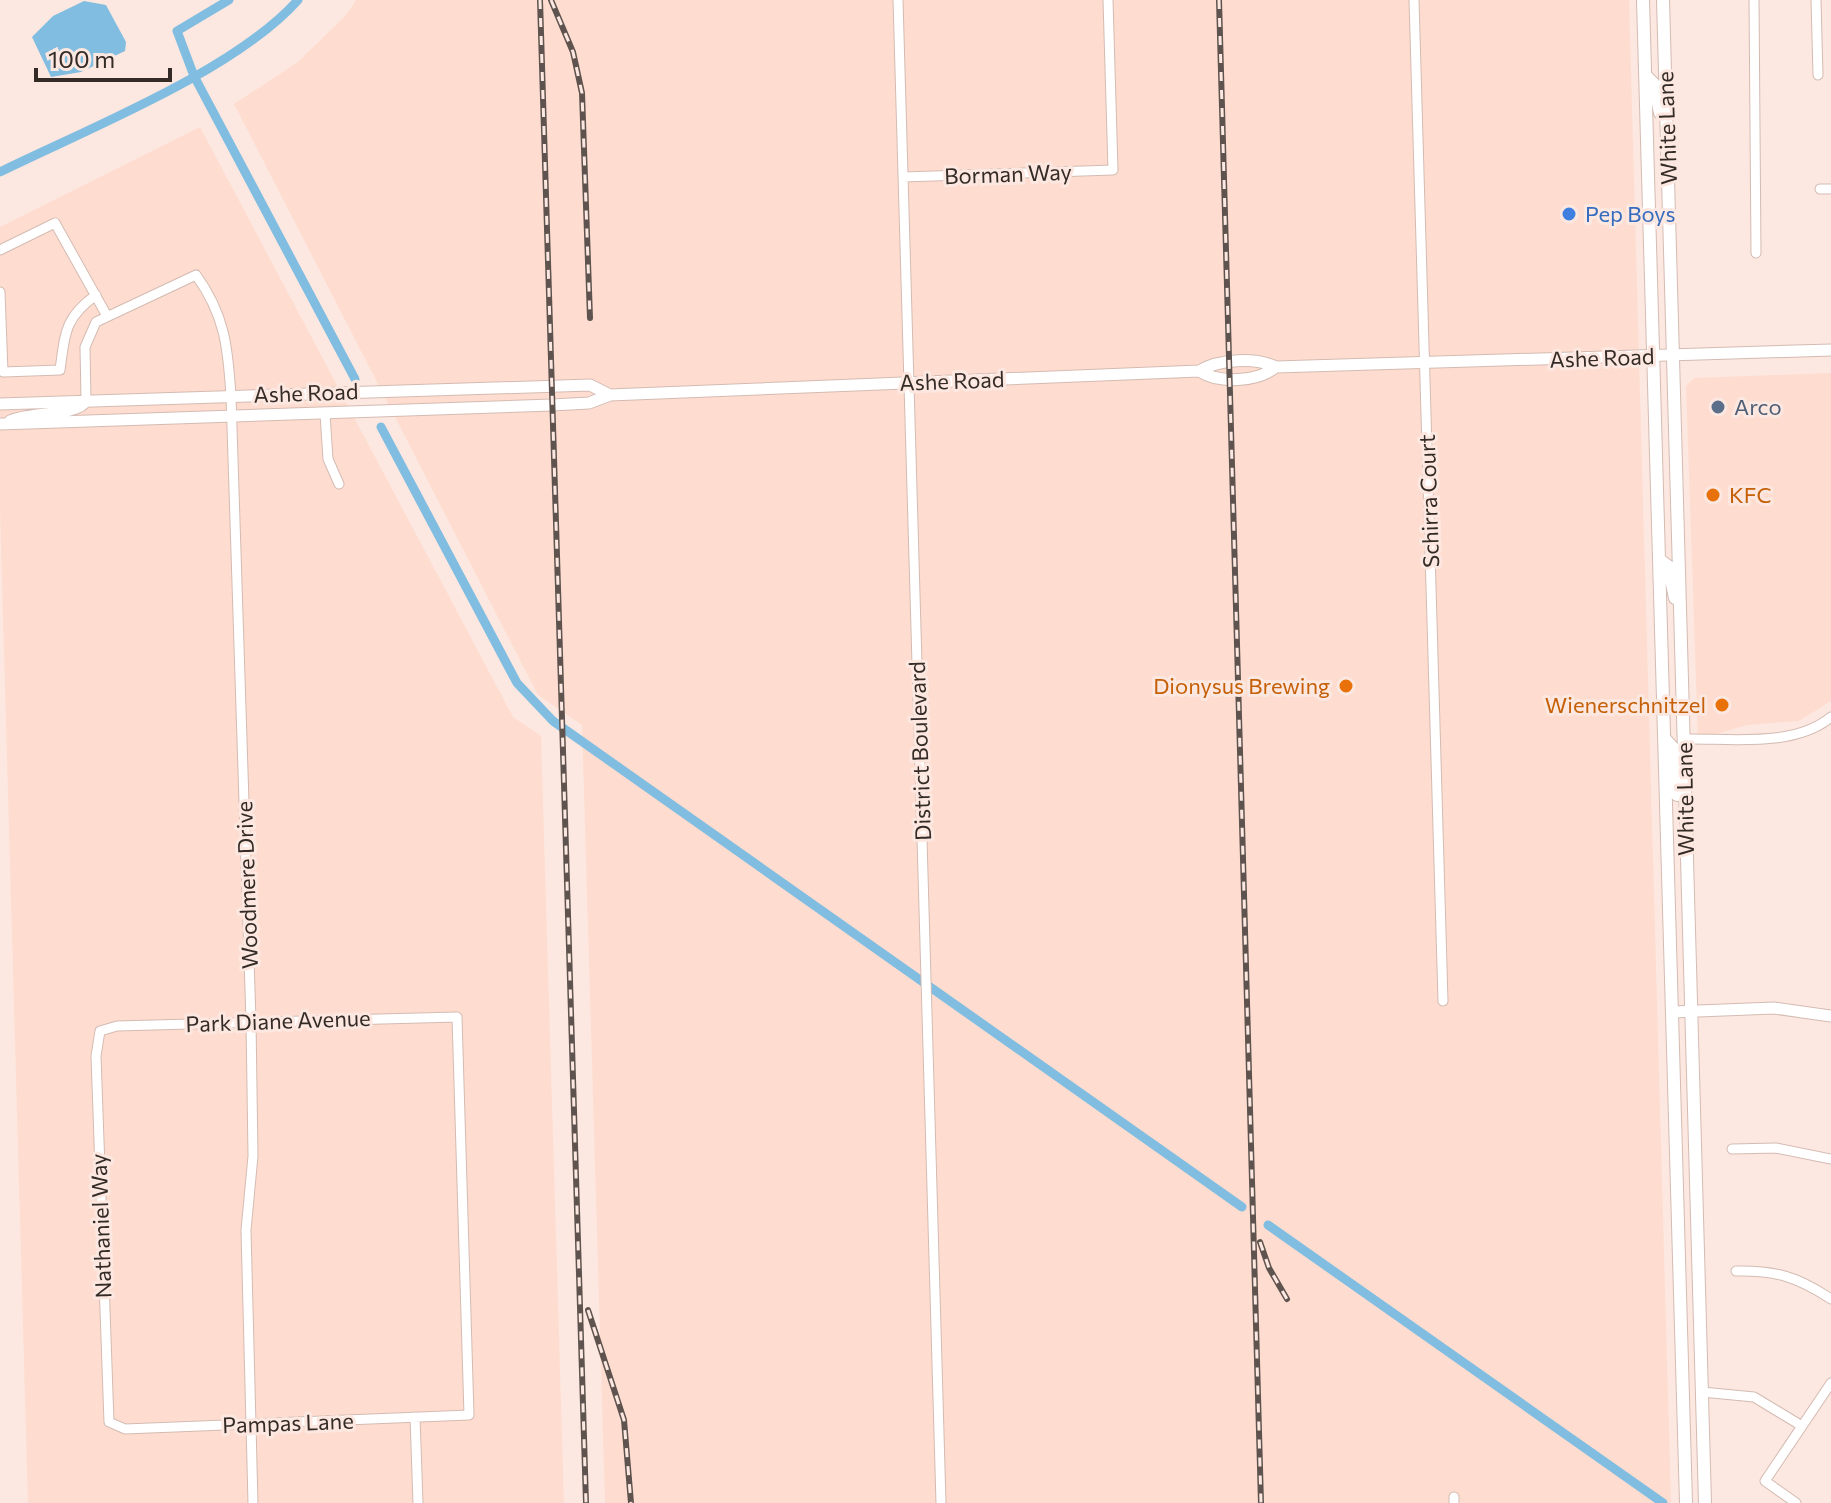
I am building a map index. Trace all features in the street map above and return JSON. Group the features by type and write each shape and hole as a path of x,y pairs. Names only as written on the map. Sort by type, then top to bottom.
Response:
{"main road":[{"name":"White Lane","path":"1643,0 1686,1500"},
{"path":"1655,0 1664,33"},
{"name":"White Lane","path":"1663,0 1705,1500"},
{"path":"1646,76 1654,84 1667,152"},
{"path":"1659,492 1668,544 1679,553"},
{"path":"1660,560 1668,566 1681,629"},
{"path":"1663,650 1675,733 1684,739"},
{"path":"1665,739 1674,749 1678,801 1685,807"},
{"path":"1681,1312 1691,1381 1702,1392"}],"street":[{"name":"District Boulevard","path":"898,0 941,1503"},
{"name":"Borman Way","path":"903,177 1113,170 1108,0"},
{"name":"Schirra Court","path":"1414,0 1443,1001"},
{"path":"1754,0 1756,253"},
{"path":"1816,0 1818,75"},
{"path":"1820,189 1831,189"},
{"path":"0,250 55,223 107,316 96,322 88,335 86,401 80,409 23,415 1,424"},
{"name":"Woodmere Drive","path":"107,316 196,275 215,301 228,354 251,1021 253,1156 246,1230 253,1503"},
{"path":"0,292 3,372 60,370 67,324 80,307 96,295"},
{"name":"Ashe Road","path":"1,424 589,403 610,395 1199,371 1211,364 1230,362 1265,362 1276,367 1831,350"},
{"name":"Ashe Road","path":"0,404 590,385 610,395"},
{"path":"325,414 328,459 339,484"},
{"path":"1684,739 1787,736 1813,729 1831,717"},
{"path":"1673,1012 1774,1008 1831,1016"},
{"name":"Park Diane Avenue","path":"100,1031 117,1026 457,1017 469,1415"},
{"name":"Nathaniel Way","path":"100,1031 96,1056 109,1422"},
{"path":"1732,1149 1786,1149 1831,1159"},
{"path":"1736,1271 1765,1270 1793,1276 1831,1299"},
{"path":"1796,1503 1765,1481 1831,1383"},
{"path":"1702,1392 1754,1397 1802,1426"},
{"name":"Pampas Lane","path":"109,1422 125,1429 469,1415"},
{"path":"415,1417 418,1503"}],"shaded area":[{"path":"356,0 1629,0 1671,1503 605,1503 582,725 538,695 234,104 298,62 347,14"},
{"path":"200,127 513,717 541,736 564,1503 28,1503 0,510 0,227"},
{"path":"1831,373 1831,701 1799,721 1747,725 1698,739 1686,386 1694,378"}],"water":[{"path":"84,1 106,5 126,42 125,51 81,72 51,77 32,37 53,16"}],"waterway":[{"path":"229,0 177,31 194,76 355,379"},
{"path":"0,172 199,74 271,26 298,0"},
{"path":"381,427 517,683 553,721 1242,1207"},
{"path":"1268,1225 1663,1503"}],"railway":[{"path":"540,0 586,1503"},
{"path":"551,0 573,52 582,93 590,318"},
{"path":"1219,0 1261,1503"},
{"path":"1260,1242 1269,1268 1287,1299"},
{"path":"588,1310 624,1420 631,1503"}],"place":[{"name":"Pep Boys","path":"1569,214"},
{"name":"Arco","path":"1718,407"},
{"name":"KFC","path":"1713,495"},
{"name":"Dionysus Brewing","path":"1346,686"},
{"name":"Wienerschnitzel","path":"1722,705"}]}
